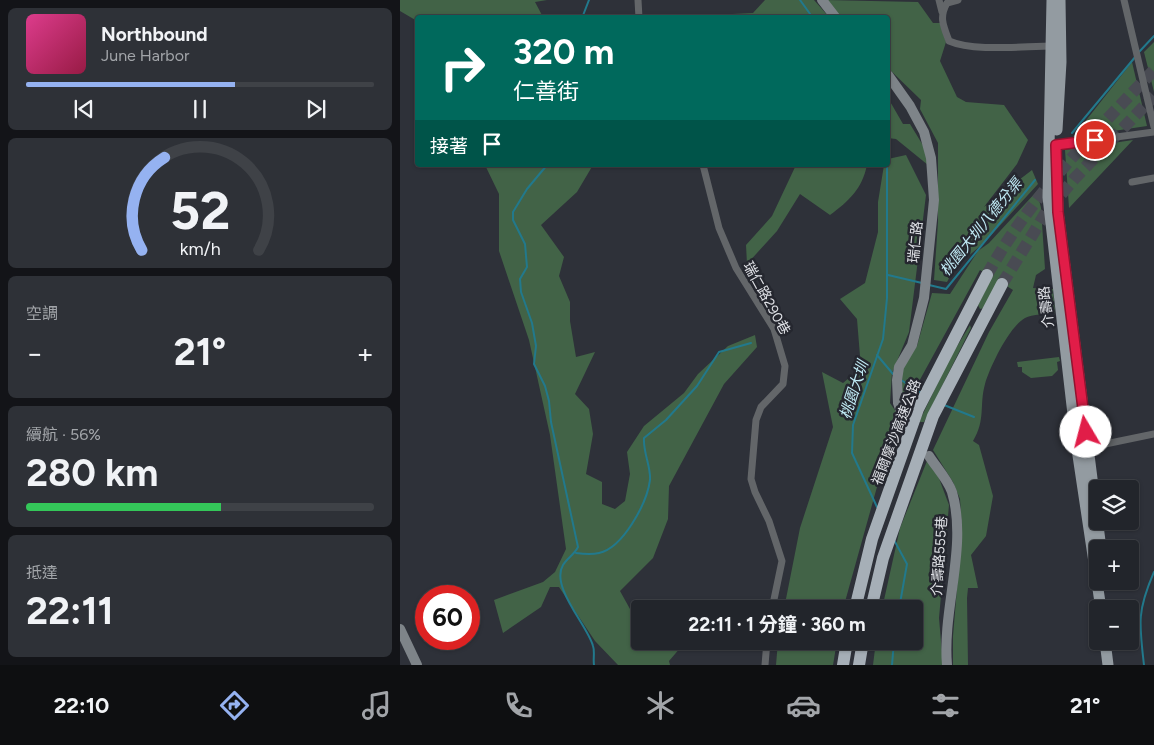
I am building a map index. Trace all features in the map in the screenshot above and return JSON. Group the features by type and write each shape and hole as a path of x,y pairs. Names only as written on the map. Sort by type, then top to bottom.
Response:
{"highway":[{"name":"福爾摩沙高速公路","path":"857,600 872,539 925,395 987,275"},
{"path":"873,600 883,558 940,403 1002,284"},
{"path":"968,311 983,320"},
{"path":"843,665 845,650"},
{"path":"859,665 862,650"}],"main road":[{"name":"介壽路","path":"1052,0 1052,145 1100,600"},
{"name":"介壽路","path":"1052,145 1061,62 1060,0"},
{"name":"介壽路","path":"1083,448 1099,540"},
{"path":"1106,650 1108,665"},
{"path":"1113,650 1115,665"}],"street":[{"path":"638,0 639,15"},
{"path":"822,0 834,15"},
{"path":"939,0 942,12"},
{"path":"958,0 947,2 942,12 941,20 949,41 960,46 977,47 1053,46"},
{"path":"1124,0 1154,127"},
{"name":"瑞仁路","path":"890,78 910,106 924,132 931,158 933,194 924,298 912,345 899,367 897,380 898,403 903,418"},
{"path":"1052,145 1154,132"},
{"name":"瑞仁路290巷","path":"704,167 719,228 736,268 774,329 785,366 783,384 761,407 756,420 751,479 754,492 769,521 782,561 774,600"},
{"path":"1132,182 1154,178"},
{"path":"1083,448 1154,434"},
{"name":"介壽路555巷","path":"929,456 952,490 957,513 956,549 945,646 947,665"},
{"path":"400,629 417,665"},
{"path":"765,665 766,650"}],"green space":[{"path":"400,0 547,0 535,2 542,15 415,15 415,20 400,11"},
{"path":"765,0 814,0 827,15 731,15 753,13"},
{"path":"825,0 918,2 933,23 940,23 946,42 940,61 957,97 966,102 1004,105 1028,140 1017,164 984,207 1032,170 1038,184 984,243 955,267 947,282 934,280 938,222 938,143 920,109 921,100 890,70 890,15 838,15"},
{"path":"1154,42 1154,92 1144,52"},
{"path":"1132,62 1147,126 1073,137"},
{"path":"890,101 903,124 910,124 924,147 928,165 896,139 890,138"},
{"path":"1133,140 1069,208 1065,150"},
{"path":"906,155 926,195 909,332 892,373 890,403 901,419 882,469 846,600 786,600 800,528 833,427 822,372 843,383 861,368 857,319 840,299 865,283 878,232 878,202 884,167 890,167 890,159"},
{"path":"486,167 592,167 577,192 541,225 564,257 559,276 570,302 570,321 576,357 595,352 575,394 589,409 593,434 586,474 602,482 602,504 615,509 625,501 630,474 627,452 644,426 684,393 698,374 728,346 755,335 757,347 724,384 669,486 668,519 653,558 620,591 631,611 631,650 678,650 669,661 670,665 618,665 595,641 559,587 550,587 541,607 503,633 494,600 543,582 555,572 566,549 550,435 529,340 499,251 499,194"},
{"path":"795,167 866,167 862,181 854,194 830,215 800,194 777,231 747,264 746,245 772,216"},
{"path":"1037,191 1041,208 1045,269 1036,275 1033,288 1053,289 1055,313 1032,316 1025,318 1019,323 1001,348 985,384 980,426 973,441 979,445 993,496 986,536 971,555 978,588 968,588 968,665 953,665 953,636 962,529 960,499 953,482 933,450 989,332 1013,290 1000,282 984,308 980,309 978,305 992,277 980,270 905,407 900,401 900,371 917,346 932,293 950,294 978,251 989,243"},
{"path":"970,325 971,328 924,422 919,422 951,356"},
{"path":"1059,357 1060,361 1057,362 1058,370 1052,376 1031,378 1022,372 1022,367 1018,367 1017,362"},
{"path":"927,461 937,473 949,505 939,618 943,665 873,665 875,650 923,650 923,600 884,600 900,528"},
{"path":"777,650 836,650 833,665 776,665"}],"waterway":[{"path":"583,15 589,0"},
{"name":"桃園大圳","path":"800,0 811,15"},
{"name":"桃園大圳八德分渠","path":"1139,52 1154,36"},
{"name":"桃園大圳八德分渠","path":"1072,133 1136,56"},
{"path":"545,167 527,189 513,212 513,220 525,244 527,267 520,279 521,292 532,323 536,346 534,364 545,386 549,401 551,422 578,547 566,560 560,574 565,595 594,648 594,665"},
{"name":"桃園大圳","path":"877,507 852,453 853,425 883,339 887,298 887,167"},
{"name":"桃園大圳八德分渠","path":"929,285 946,289 1035,180"},
{"name":"桃園大圳八德分渠","path":"888,275 922,283"},
{"path":"576,553 599,553 617,543 625,534 639,512 650,480 644,438 666,420 697,386 719,352 751,343"},
{"path":"877,355 893,374"},
{"path":"901,380 920,392"},
{"path":"944,405 974,417"},
{"name":"桃園大圳","path":"894,540 907,564 901,600"},
{"path":"1144,665 1140,627 1142,607 1154,572"},
{"name":"桃園大圳","path":"892,665 893,650"}],"tunnel":[{"path":"987,275 1023,219 1064,167 1154,70"},
{"path":"1002,284 1047,211 1075,178 1154,96"}],"route":[{"path":"1086,432 1058,212 1056,145 1095,140"}]}
